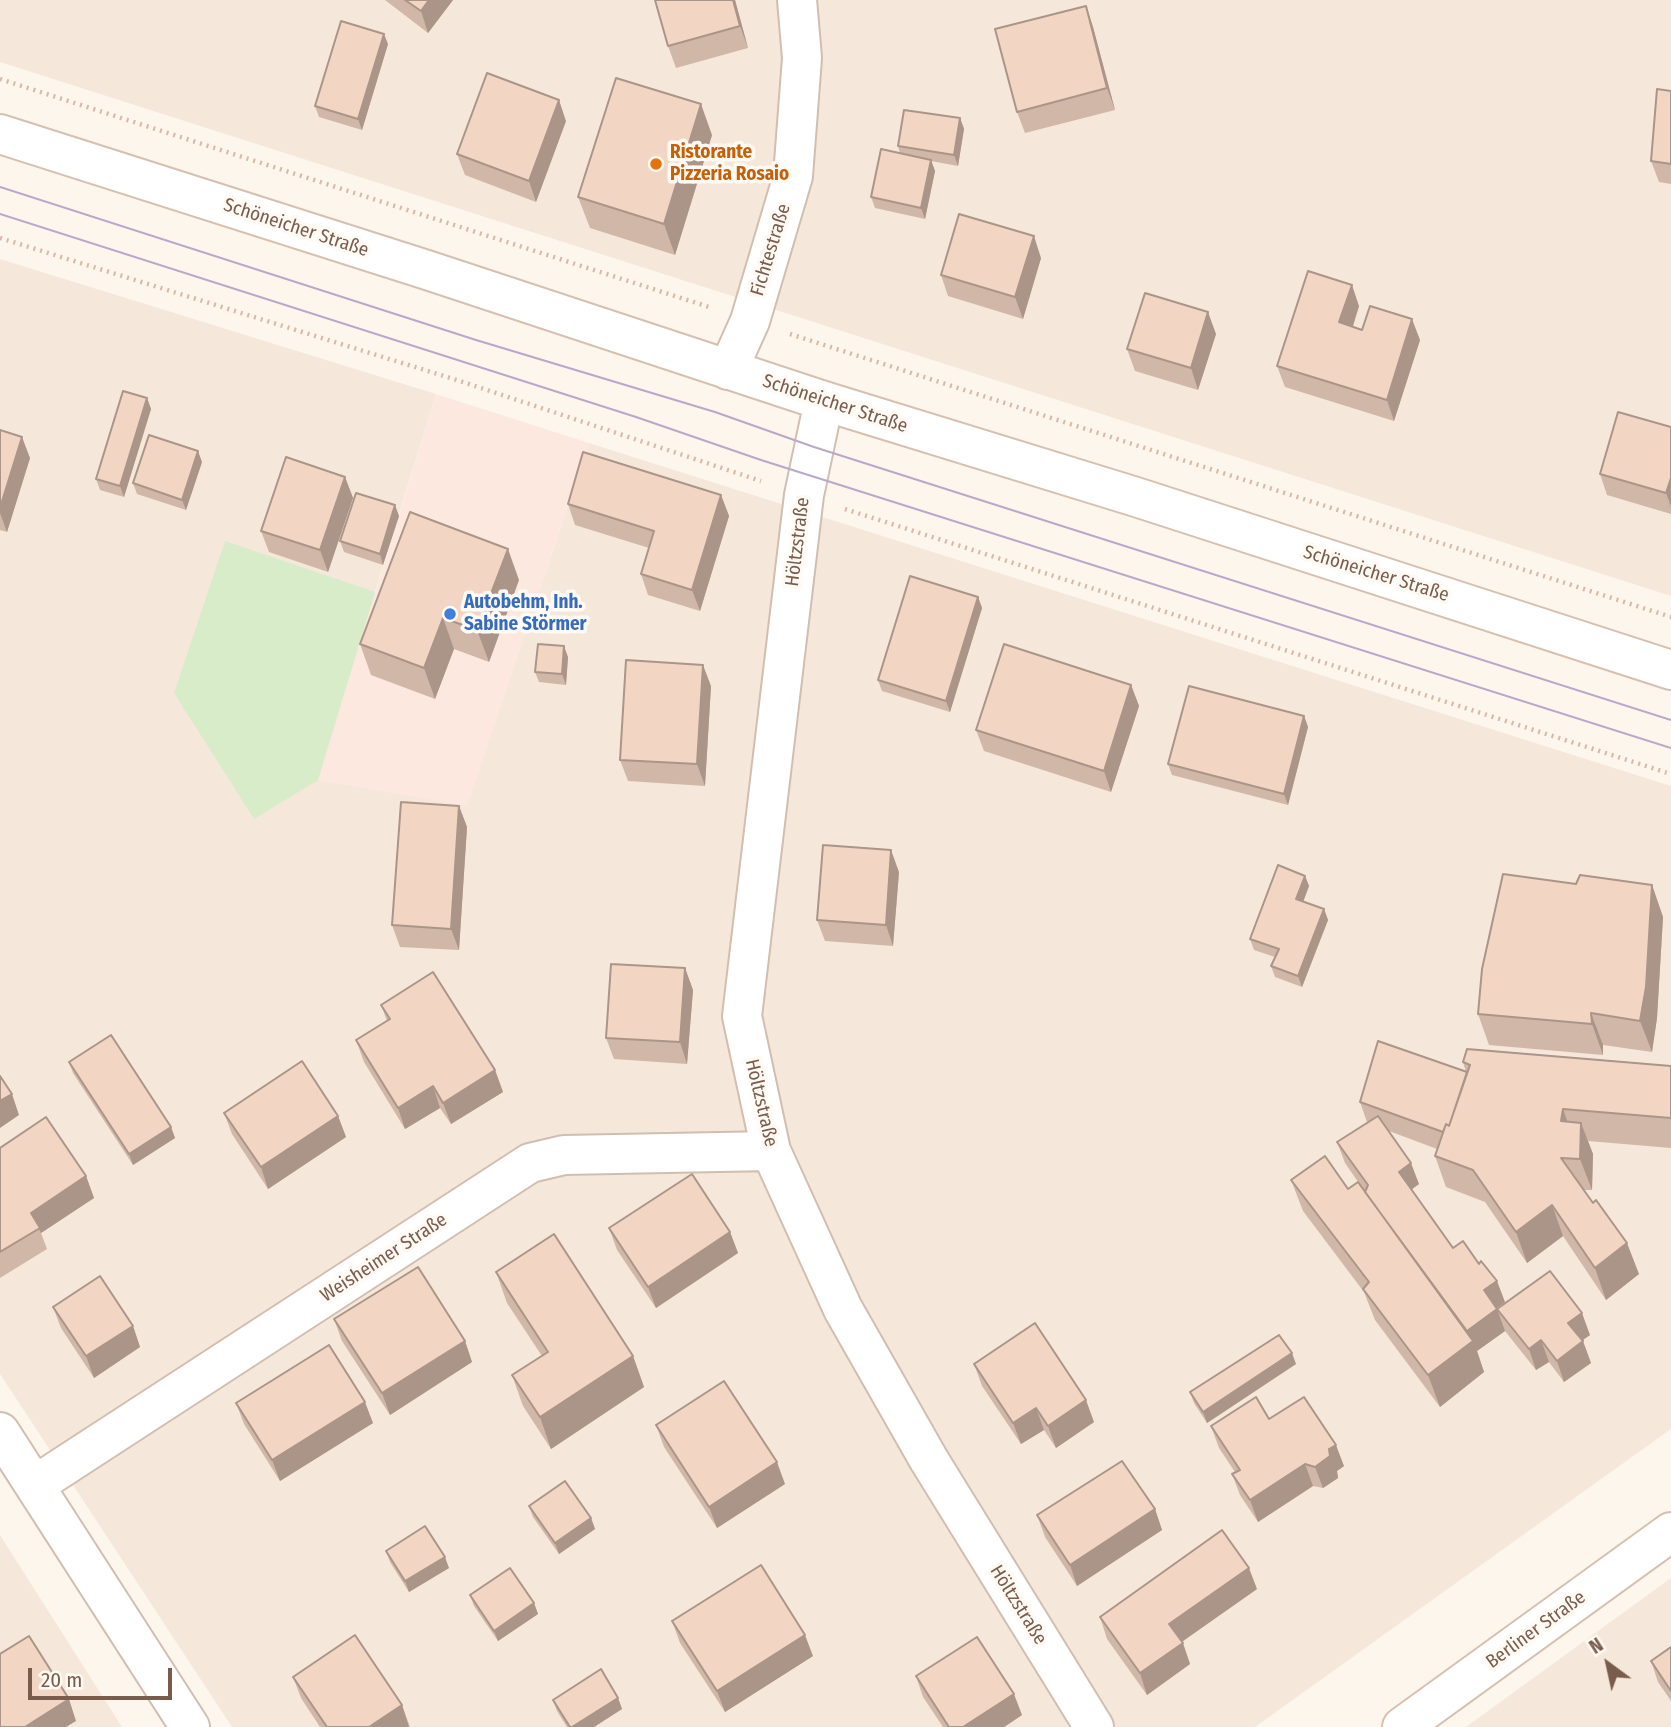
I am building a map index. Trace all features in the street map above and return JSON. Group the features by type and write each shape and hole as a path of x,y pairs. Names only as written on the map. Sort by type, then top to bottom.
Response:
{"street":[{"name":"Fichtestraße","path":"728,370 750,321 793,176 802,58 797,0"},
{"name":"Schöneicher Straße","path":"0,134 427,270 824,401 1136,497 1671,670"},
{"name":"Höltzstraße","path":"824,401 804,495 742,1016 771,1151 850,1321 929,1460 1094,1727"},
{"name":"Weisheimer Straße","path":"35,1485 530,1163 564,1155 771,1151"},
{"path":"0,1432 190,1727"},
{"name":"Berliner Straße","path":"1402,1727 1671,1532"}],"path":[{"path":"0,79 1671,617"}],"shaded area":[{"path":"0,0 1671,0 1671,596 0,62"},
{"path":"0,259 436,394 375,592 467,805 589,443 1671,786 1671,1429 1255,1727 232,1727 0,1374"},
{"path":"436,394 589,443 467,806 318,780"},
{"path":"0,1535 122,1727 0,1727"},
{"path":"1671,1578 1671,1727 1466,1727"}],"green space":[{"path":"225,541 375,592 318,780 254,819 174,693"}],"building":[{"path":"405,0 429,0 421,11"},
{"path":"655,0 733,0 740,26 668,46"},
{"path":"1086,6 1107,88 1017,112 995,29"},
{"path":"341,21 384,34 358,119 315,106"},
{"path":"487,73 559,100 529,181 457,154"},
{"name":"Ristorante Pizzeria Rosaio","path":"616,78 701,104 664,224 578,197"},
{"path":"1657,89 1671,91 1671,164 1651,161"},
{"path":"904,110 960,118 954,155 898,146"},
{"path":"881,149 931,160 921,208 871,197"},
{"path":"959,214 1034,236 1015,297 941,275"},
{"path":"1308,271 1352,285 1339,322 1362,330 1370,306 1412,319 1387,400 1277,366"},
{"path":"1145,293 1208,312 1191,368 1127,349"},
{"path":"123,391 147,398 120,486 96,479"},
{"path":"1618,412 1671,427 1671,478 1666,493 1600,474"},
{"path":"0,430 22,437 0,508"},
{"path":"149,435 198,451 182,500 133,483"},
{"path":"583,452 721,495 692,590 641,574 654,531 568,504"},
{"path":"286,457 345,477 320,550 261,531"},
{"path":"356,493 395,505 380,554 340,541"},
{"path":"410,512 508,549 477,630 443,618 424,668 360,644"},
{"path":"910,576 978,597 946,701 878,680"},
{"path":"538,644 564,646 562,674 535,672"},
{"path":"1004,644 1131,685 1104,771 976,730"},
{"path":"626,660 703,665 697,764 620,760"},
{"path":"1189,686 1304,716 1284,794 1168,764"},
{"path":"401,802 459,806 451,929 392,925"},
{"path":"823,845 891,850 886,925 817,920"},
{"path":"1278,865 1305,876 1296,899 1324,909 1298,976 1271,966 1279,949 1250,939"},
{"path":"1503,874 1576,884 1580,875 1652,885 1646,987 1640,1021 1591,1013 1592,1024 1478,1014 1482,969"},
{"path":"611,964 685,968 680,1042 606,1038"},
{"path":"433,972 495,1070 443,1103 433,1086 398,1108 356,1040 390,1019 381,1005"},
{"path":"111,1035 171,1127 129,1154 69,1062"},
{"path":"1378,1041 1467,1072 1449,1126 1446,1124 1443,1132 1360,1102"},
{"path":"1467,1049 1671,1066 1671,1118 1563,1109 1561,1121 1581,1123 1580,1159 1561,1158 1593,1203 1596,1200 1627,1243 1595,1268 1552,1205 1516,1232 1473,1170 1435,1156 1446,1124 1449,1126 1470,1065 1463,1062"},
{"path":"302,1061 338,1116 261,1167 224,1113"},
{"path":"0,1076 12,1094 0,1101"},
{"path":"1378,1116 1411,1163 1399,1172 1453,1248 1463,1241 1479,1264 1481,1261 1497,1281 1484,1290 1497,1309 1467,1331 1365,1192 1368,1185 1337,1142"},
{"path":"46,1117 86,1176 31,1213 40,1228 0,1252 0,1148"},
{"path":"1325,1156 1348,1189 1358,1182 1473,1341 1428,1375 1363,1289 1369,1282 1291,1180"},
{"path":"692,1174 730,1232 648,1287 609,1228"},
{"path":"554,1234 633,1356 540,1417 512,1375 548,1352 496,1272"},
{"path":"418,1267 465,1341 382,1393 334,1319"},
{"path":"1550,1271 1582,1313 1568,1323 1583,1341 1557,1361 1541,1340 1529,1349 1497,1309"},
{"path":"100,1276 133,1326 86,1356 53,1307"},
{"path":"1035,1323 1086,1400 1048,1426 1036,1408 1013,1423 974,1364"},
{"path":"1279,1335 1292,1353 1203,1412 1190,1392"},
{"path":"329,1345 365,1402 272,1460 236,1403"},
{"path":"724,1381 777,1462 709,1507 656,1425"},
{"path":"1256,1397 1269,1419 1304,1397 1336,1445 1329,1449 1330,1456 1315,1467 1305,1464 1250,1500 1232,1474 1240,1470 1211,1426"},
{"path":"1122,1461 1155,1509 1070,1565 1037,1515"},
{"path":"565,1481 591,1518 555,1543 529,1506"},
{"path":"425,1526 445,1557 405,1581 386,1551"},
{"path":"1222,1530 1249,1568 1169,1624 1183,1643 1140,1673 1100,1617"},
{"path":"761,1565 805,1635 717,1691 672,1621"},
{"path":"510,1568 534,1603 494,1631 470,1595"},
{"path":"355,1635 402,1705 369,1727 327,1727 293,1677"},
{"path":"29,1636 69,1699 25,1727 0,1727 0,1654"},
{"path":"977,1637 1014,1694 963,1727 949,1727 916,1676"},
{"path":"1671,1647 1671,1691 1651,1661"},
{"path":"601,1669 618,1698 570,1727 553,1700"}],"tram line":[{"path":"0,187 476,340 715,412 814,447 1671,720"},
{"path":"0,214 636,417 761,460 1671,748"}],"place":[{"name":"Ristorante Pizzeria Rosaio","path":"656,164"},
{"name":"Autobehm, Inh. Sabine Störmer","path":"450,614"}]}
